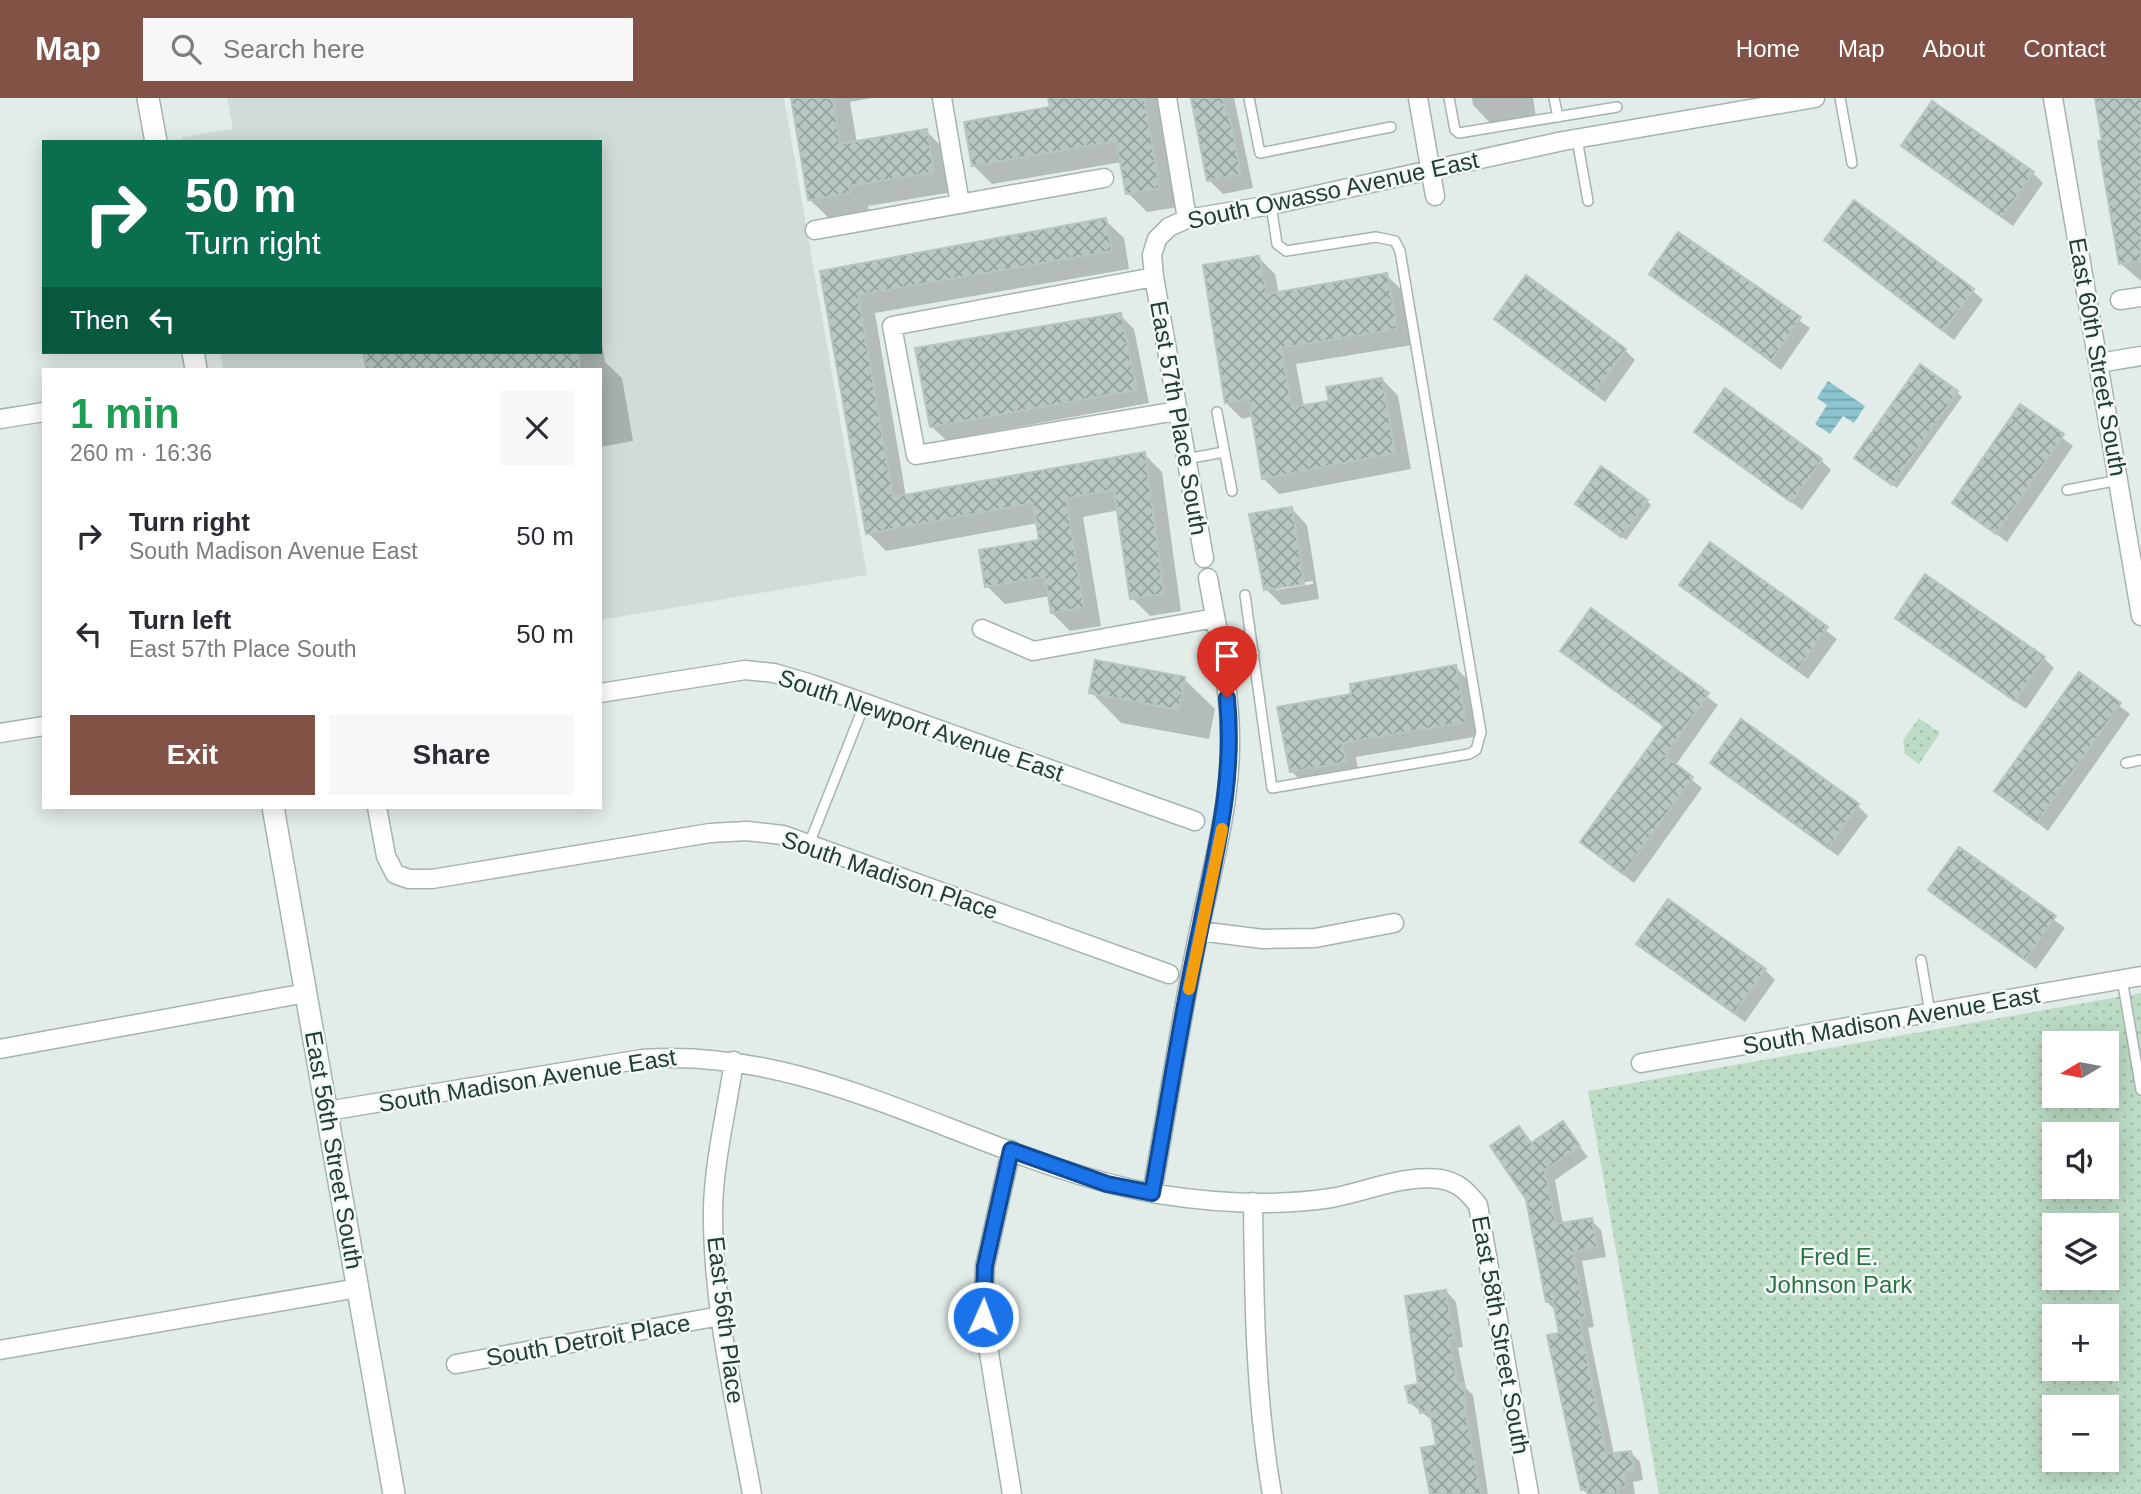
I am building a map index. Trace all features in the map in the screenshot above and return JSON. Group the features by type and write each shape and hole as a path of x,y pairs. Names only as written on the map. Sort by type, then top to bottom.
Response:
{"street":[{"path":"148,98 156,140"},
{"path":"942,98 960,204"},
{"path":"1167,98 1187,219"},
{"path":"1418,98 1436,196"},
{"name":"South Owasso Avenue East","path":"1154,277 1152,255 1157,239 1168,227 1187,219 1271,205 1577,139 1815,98"},
{"name":"East 60th Street South","path":"2053,98 2141,616"},
{"path":"814,230 1104,178"},
{"path":"1154,277 892,326 916,455 1177,411"},
{"name":"East 57th Place South","path":"1154,277 1204,558"},
{"path":"2120,300 2141,297"},
{"path":"2099,363 2141,356"},
{"path":"0,419 42,412"},
{"path":"1152,1193 1199,931 1223,825 1229,780 1229,717 1208,578"},
{"path":"982,629 1033,651 1215,618"},
{"name":"South Newport Avenue East","path":"602,694 745,670 787,677 1195,821"},
{"path":"0,733 42,726"},
{"name":"East 56th Street South","path":"272,809 394,1494"},
{"name":"South Madison Place","path":"377,809 386,856 395,874 409,879 432,878 710,833 747,831 783,835 1170,974"},
{"path":"1199,931 1264,939 1315,938 1394,923"},
{"name":"South Madison Avenue East","path":"1641,1063 2141,976"},
{"path":"0,1049 306,993"},
{"name":"South Madison Avenue East","path":"327,1111 642,1059 686,1056 780,1069 1107,1184 1152,1193 1202,1201 1253,1202 1323,1199 1424,1178 1457,1183"},
{"name":"East 56th Place","path":"734,1061 713,1206 714,1264 720,1316 752,1494"},
{"path":"1011,1150 985,1266 983,1317 1012,1494"},
{"name":"East 58th Street South","path":"1457,1183 1478,1205 1529,1494"},
{"path":"1253,1202 1255,1342 1260,1413 1272,1494"},
{"path":"0,1350 358,1288"},
{"name":"South Detroit Place","path":"456,1364 720,1316"}],"lane":[{"path":"1249,98 1259,153 1391,127"},
{"path":"1449,98 1455,130 1459,133 1616,107"},
{"path":"1554,98 1558,117"},
{"path":"1840,98 1852,163"},
{"path":"1577,139 1588,201"},
{"path":"1245,595 1272,788 1469,754 1479,743 1481,732 1400,251 1395,241 1376,237 1286,251 1277,244 1271,205"},
{"path":"1217,412 1232,491"},
{"path":"1186,459 1224,452"},
{"path":"2067,490 2119,480"},
{"path":"1222,659 1254,653"},
{"path":"809,844 865,703"},
{"path":"2126,763 2141,760"},
{"path":"1921,960 1930,1013"},
{"path":"2122,979 2141,1090"},
{"path":"2130,1025 2141,1023"}],"shaded area":[{"path":"227,98 784,98 867,575 602,620 602,368 223,368 220,354 602,354 602,140 183,140 182,137 233,129"}],"green space":[{"path":"1919,718 1940,733 1919,764 1905,754 1903,740"},
{"name":"Fred E. Johnson Park","path":"2141,993 2141,1494 1659,1494 1588,1091"}],"water":[{"path":"1828,381 1865,406 1854,423 1843,416 1830,434 1815,424 1827,405 1817,398"}],"building":[{"path":"791,98 833,98 840,144 927,129 934,172 849,186 850,193 808,200"},
{"path":"1048,98 1144,98 1160,188 1126,194 1116,141 972,166 964,122 1050,107"},
{"path":"1191,98 1223,98 1226,115 1229,114 1241,174 1207,181"},
{"path":"2095,98 2141,98 2141,261 2119,264 2098,141 2102,140"},
{"path":"1932,101 2034,172 2002,217 1901,146"},
{"path":"1854,200 1974,289 1943,331 1824,240"},
{"path":"1106,218 1112,251 858,295 893,497 1145,452 1164,594 1130,599 1114,490 1077,496 1066,499 1084,608 1051,613 1045,577 985,587 979,550 1039,540 1033,503 866,534 820,271"},
{"path":"1678,232 1801,317 1771,361 1649,274"},
{"path":"1259,256 1267,294 1387,273 1397,329 1281,348 1292,407 1329,401 1326,387 1382,378 1395,453 1262,479 1249,399 1225,403 1203,265"},
{"path":"1526,275 1626,349 1594,393 1494,319"},
{"path":"1121,313 1137,390 930,427 915,348"},
{"path":"363,354 578,354 580,368 366,368"},
{"path":"1920,364 1958,391 1892,485 1854,458"},
{"path":"1725,388 1822,459 1791,502 1694,432"},
{"path":"2020,404 2064,434 1996,534 1952,503"},
{"path":"1601,466 1648,500 1621,537 1575,504"},
{"path":"1292,507 1304,584 1264,590 1249,514"},
{"path":"1710,542 1828,627 1797,670 1679,585"},
{"path":"1925,574 2045,657 2015,701 1895,618"},
{"path":"1591,608 1709,693 1665,756 1693,777 1623,874 1580,842 1664,726 1560,651"},
{"path":"1095,660 1185,677 1179,710 1089,693"},
{"path":"1456,665 1466,722 1342,743 1346,762 1290,772 1277,707 1351,694 1350,684"},
{"path":"2079,672 2121,703 2037,822 1994,791"},
{"path":"1741,719 1859,804 1828,848 1710,763"},
{"path":"1959,847 2056,916 2025,960 1928,890"},
{"path":"1668,899 1766,969 1734,1013 1636,944"},
{"path":"1563,1121 1580,1146 1545,1170 1556,1224 1592,1218 1597,1247 1573,1252 1585,1317 1579,1318 1606,1454 1631,1451 1634,1471 1624,1472 1626,1487 1617,1488 1618,1494 1588,1494 1587,1489 1581,1490 1547,1335 1559,1333 1553,1301 1546,1302 1526,1199 1490,1146 1519,1126 1531,1143"},
{"path":"1446,1290 1454,1338 1449,1338 1458,1384 1463,1383 1467,1404 1464,1405 1481,1494 1430,1494 1421,1448 1436,1445 1430,1411 1420,1413 1418,1402 1409,1403 1405,1386 1418,1384 1405,1296"}],"slow traffic":[{"path":"1189,989 1222,829"}],"route":[{"path":"983,1317 985,1266 1011,1150 1107,1184 1152,1193 1199,931 1223,825 1229,780 1227,698"}]}
